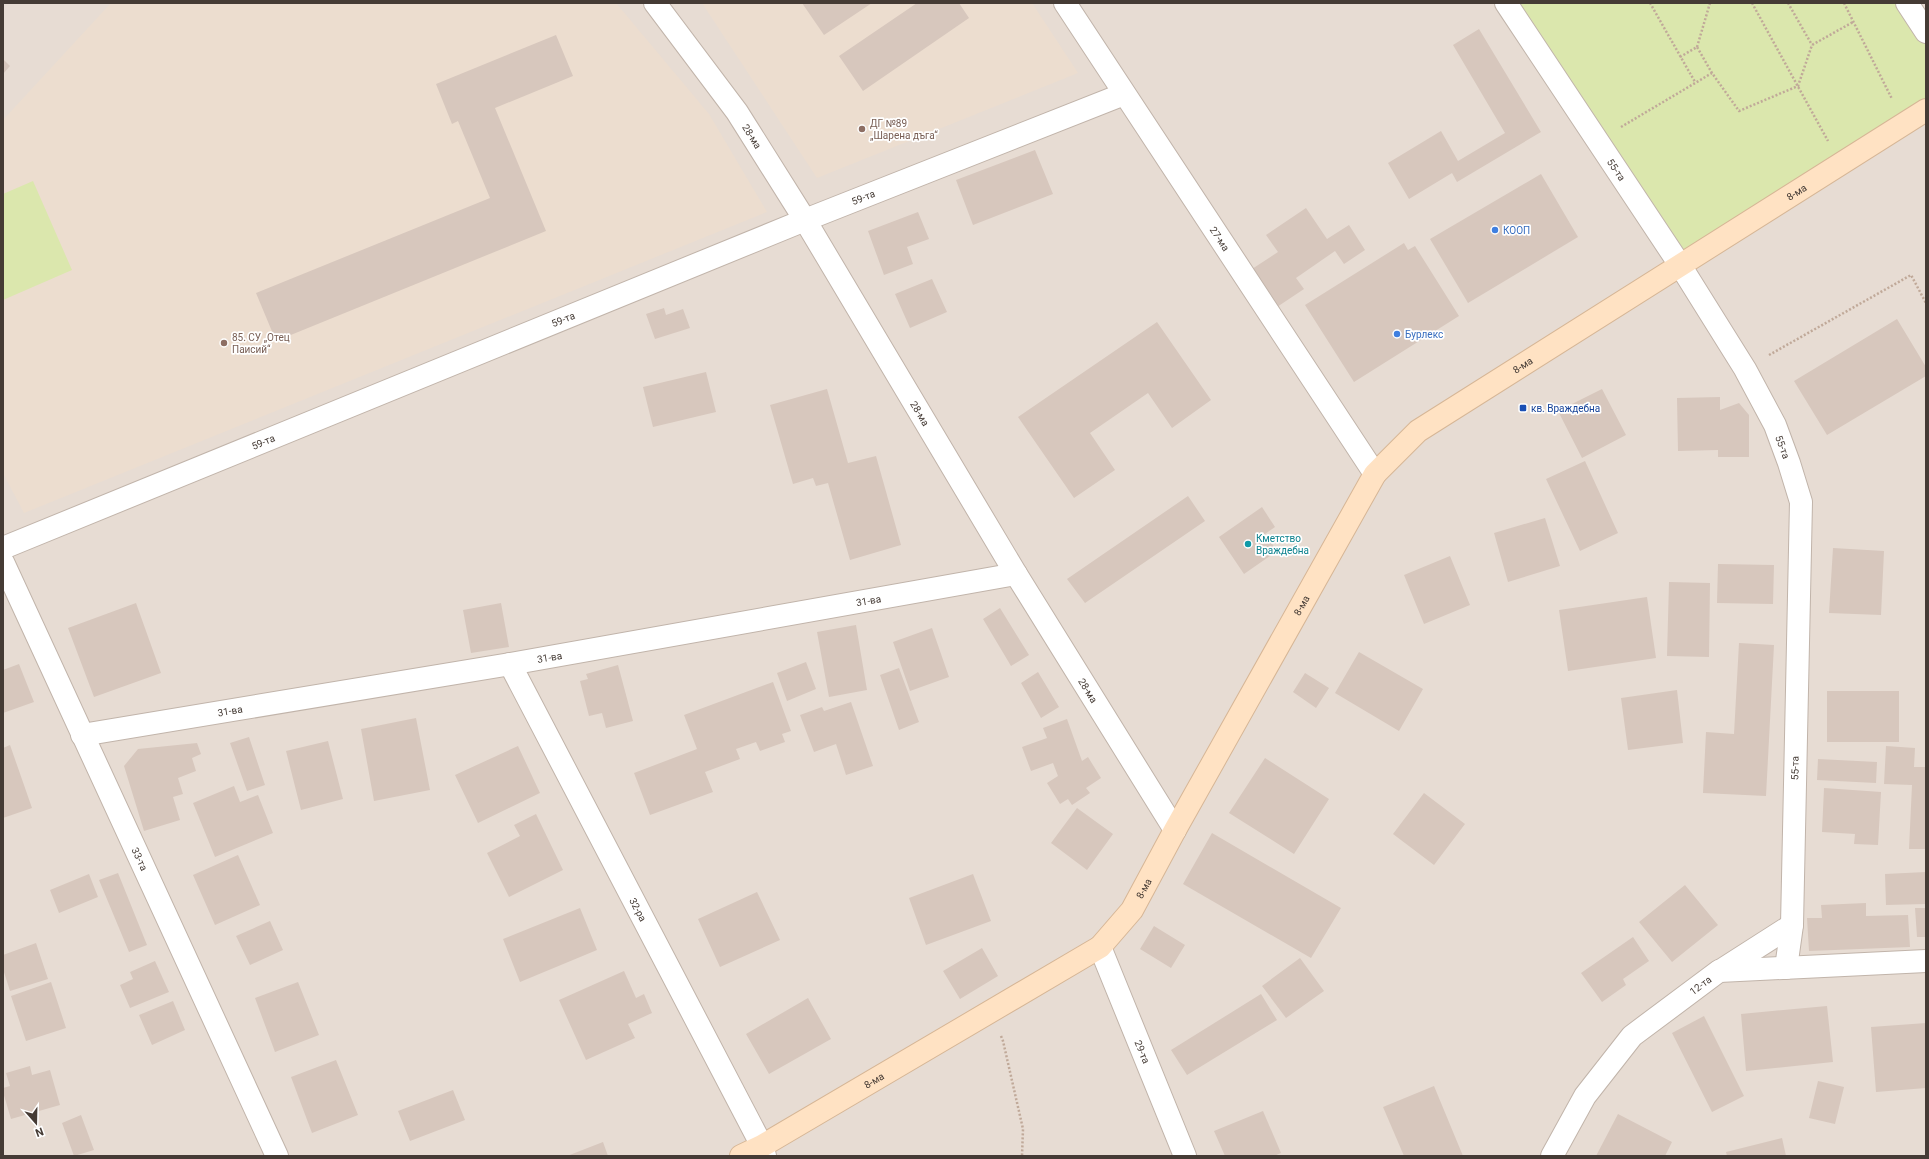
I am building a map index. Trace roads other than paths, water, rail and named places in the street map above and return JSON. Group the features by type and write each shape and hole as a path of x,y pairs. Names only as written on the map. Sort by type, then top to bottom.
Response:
{"street":[{"name":"28-ма","path":"655,3 737,112 805,220 1016,574 1175,830"},
{"name":"27-ма","path":"1064,3 1375,474"},
{"name":"55-та","path":"1506,3 1680,265 1745,369 1775,425 1801,502 1792,925 1786,968"},
{"path":"1907,3 1926,32"},
{"name":"59-та","path":"3,548 805,220 1124,94"},
{"name":"8-ма","path":"741,1156 763,1151 988,1013 1100,947 1132,910 1175,830 1375,474 1418,431 1926,110"},
{"name":"33-та","path":"3,562 277,1156"},
{"name":"31-ва","path":"82,735 510,664 1016,574"},
{"name":"32-ра","path":"510,664 763,1151"},
{"path":"1719,971 1792,925"},
{"name":"29-та","path":"1100,947 1185,1156"},
{"name":"12-та","path":"1552,1156 1584,1096 1632,1036 1719,971 1926,961"}],"place":[{"name":"ДГ №89 „Шарена дъга“","path":"862,129"},
{"name":"КООП","path":"1495,230"},
{"name":"Бурлекс","path":"1397,334"},
{"name":"85. СУ „Отец Паисий“","path":"224,343"},
{"name":"кв. Враждебна","path":"1523,408"},
{"name":"Кметство Враждебна","path":"1248,544"}]}
